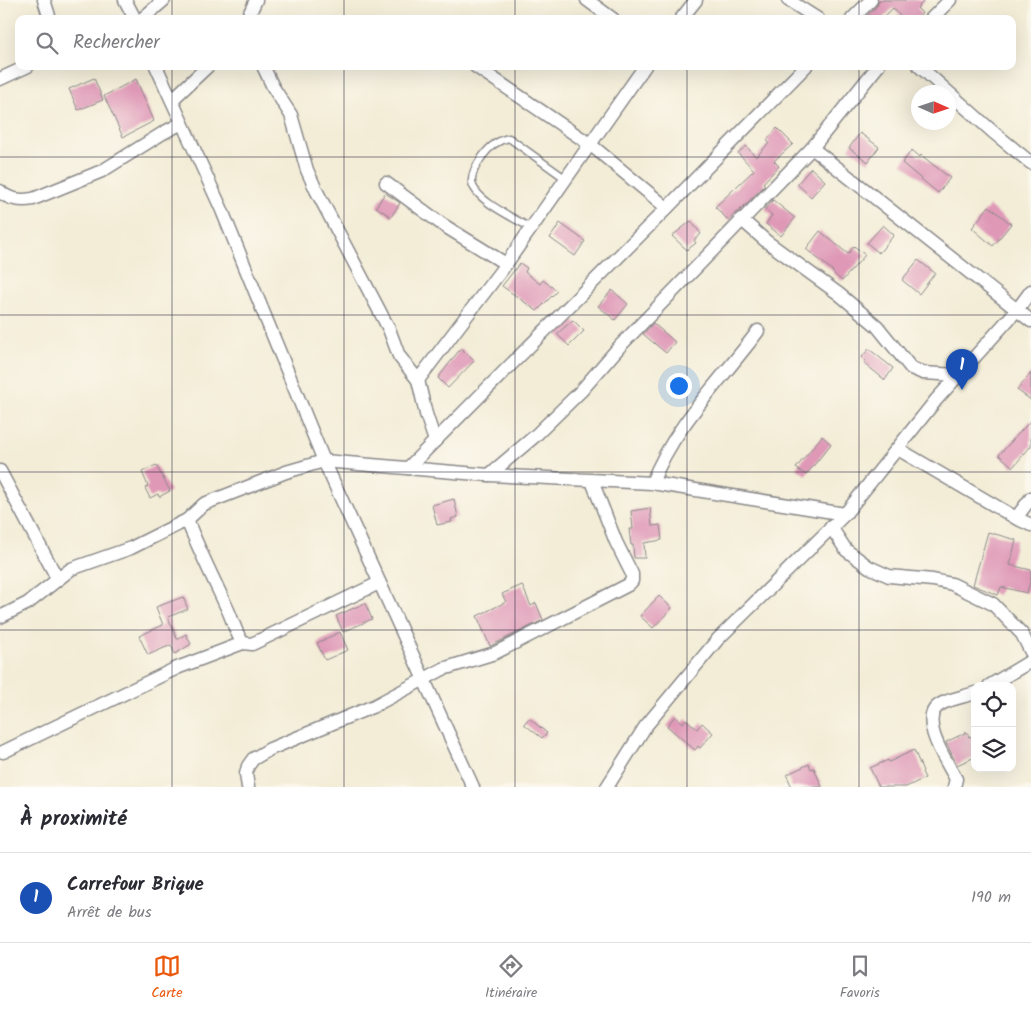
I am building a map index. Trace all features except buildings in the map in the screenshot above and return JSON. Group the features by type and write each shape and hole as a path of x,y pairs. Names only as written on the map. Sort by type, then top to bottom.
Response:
{"street":[{"path":"44,0 49,15"},
{"path":"125,0 133,15"},
{"path":"147,15 164,0"},
{"path":"588,0 608,15"},
{"path":"685,15 696,0"},
{"path":"788,0 812,15"},
{"path":"856,15 870,0"},
{"path":"935,15 950,0"},
{"path":"249,15 254,1"},
{"path":"0,79 19,70"},
{"path":"158,70 221,208 324,461 472,787"},
{"path":"172,100 204,70"},
{"path":"265,70 273,87 291,115 307,170 316,190 389,329 399,356 418,380 435,441"},
{"path":"481,70 591,145 668,208"},
{"path":"418,380 506,264 643,70"},
{"path":"408,468 668,208 802,70"},
{"path":"489,475 535,436 580,391 620,346 741,219 812,148 875,70"},
{"path":"923,70 993,132 1031,162"},
{"path":"0,191 7,197 25,200 33,199 102,170 163,133 182,124"},
{"path":"812,148 1031,321"},
{"path":"386,183 443,225 506,264"},
{"path":"741,219 839,294 877,326 911,368 923,373 958,376"},
{"path":"607,787 645,727 718,639 845,514 936,400 1017,310 1031,291"},
{"path":"652,483 657,470 692,413 758,332"},
{"path":"898,449 1031,525"},
{"path":"0,617 28,603 47,589 57,578 71,569 131,548 186,520 204,504 286,472 324,461 489,475 652,483 845,514"},
{"path":"0,471 57,578"},
{"path":"248,787 246,774 248,766 253,759 270,749 374,706 423,679 460,662 495,652 628,585 632,580 632,574 616,542 592,481"},
{"path":"1016,518 1031,498"},
{"path":"186,520 242,643"},
{"path":"831,528 846,550 869,567 889,576 933,580 952,584 993,604 1022,634 1031,652"},
{"path":"4,752 177,668 242,643 252,644 379,582"},
{"path":"996,682 1031,661"},
{"path":"954,787 956,779 931,728 930,717 935,708 942,703 971,693"}],"lane":[{"path":"531,228 487,202 473,185 471,179 474,168 487,150 500,139 509,138 566,179"}],"place":[{"name":"Carrefour Brique","path":"962,390"}]}
